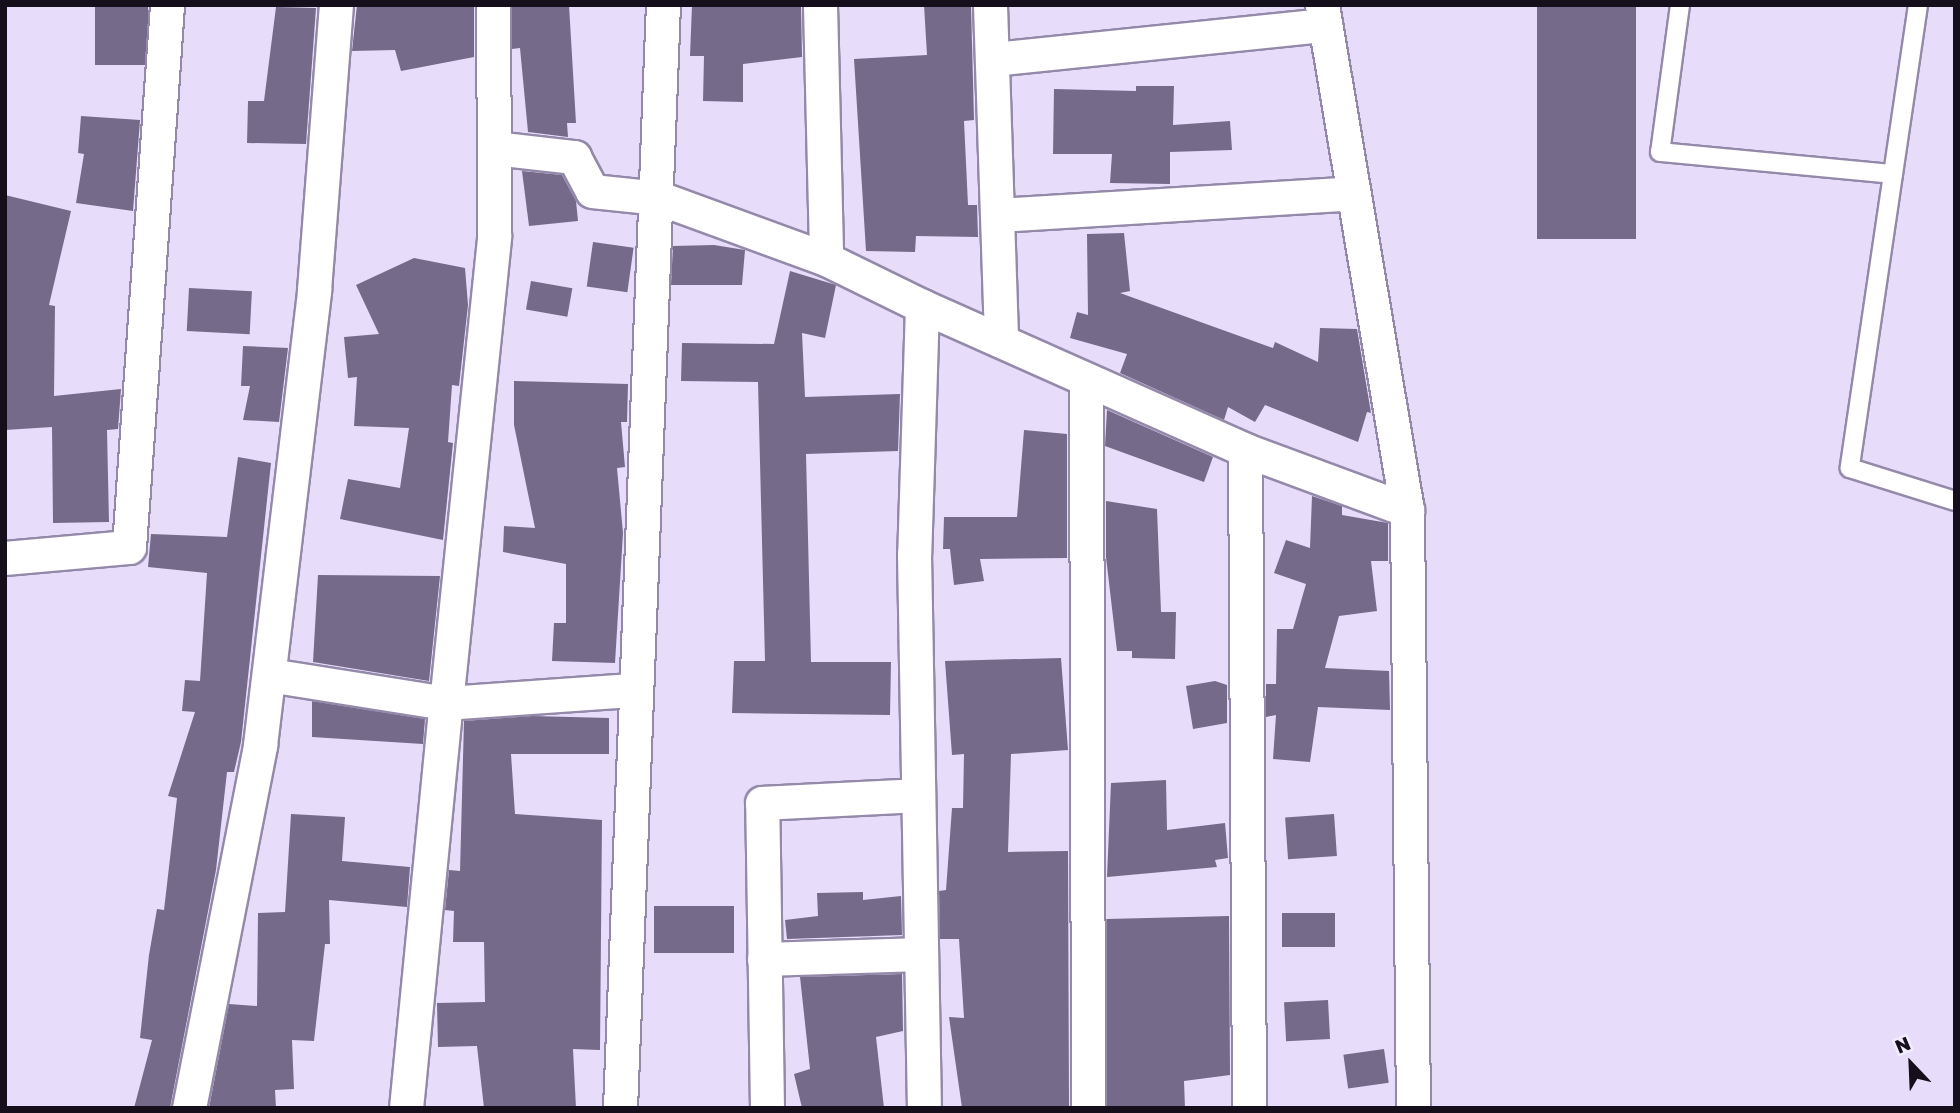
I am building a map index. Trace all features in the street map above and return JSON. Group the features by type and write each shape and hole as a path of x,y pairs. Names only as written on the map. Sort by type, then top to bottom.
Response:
{"street":[{"path":"5,558 128,547 167,5"},
{"path":"189,1108 260,745 314,290 336,5"},
{"path":"406,1108 494,236 493,5"},
{"path":"620,1108 633,690 659,198 663,5"},
{"path":"820,5 826,259"},
{"path":"990,5 994,59 1001,341"},
{"path":"994,59 1324,15 1407,510 1413,1108"},
{"path":"494,148 574,157 592,191 659,198 826,259 922,306 1245,450 1407,510"},
{"path":"999,215 1353,193"},
{"path":"922,306 914,554 924,1108"},
{"path":"1086,380 1088,1108"},
{"path":"1245,450 1249,1108"},
{"path":"269,675 446,703 633,690"},
{"path":"767,1108 762,803 918,796"},
{"path":"764,959 921,954"}],"lane":[{"path":"1680,5 1660,152 1893,174"},
{"path":"1918,5 1850,468 1955,501"}],"building":[{"path":"95,5 148,5 148,65 95,65"},
{"path":"357,5 474,5 474,57 401,71 395,50 352,51"},
{"path":"512,5 569,5 576,123 567,123 568,137 528,132 520,48 512,49"},
{"path":"692,5 801,5 802,57 743,64 743,102 703,101 704,56 690,56"},
{"path":"924,5 971,5 974,120 964,121 968,205 977,205 978,237 916,236 915,252 866,251 854,59 927,55"},
{"path":"1537,5 1636,5 1636,239 1537,239"},
{"path":"276,7 316,8 306,144 247,143 248,101 264,101"},
{"path":"1136,86 1174,86 1173,125 1230,121 1232,150 1170,152 1170,184 1110,183 1112,154 1053,154 1054,89 1136,91"},
{"path":"81,116 140,120 133,211 76,203 84,154 78,153"},
{"path":"522,171 562,175 576,201 578,221 529,226"},
{"path":"5,195 71,211 49,305 55,306 54,396 121,389 118,429 107,430 109,522 53,523 52,427 5,430"},
{"path":"1124,233 1130,291 1120,293 1273,348 1275,342 1318,362 1320,328 1357,329 1371,413 1367,412 1358,442 1265,405 1255,422 1228,407 1224,420 1120,373 1127,354 1070,338 1077,312 1088,315 1087,234"},
{"path":"593,242 634,248 627,292 587,287"},
{"path":"714,245 745,250 742,285 671,285 673,246"},
{"path":"414,258 465,268 468,305 459,386 452,385 448,442 453,443 443,540 340,519 348,479 400,488 409,428 354,426 357,377 348,378 344,337 379,334 356,285"},
{"path":"790,271 836,285 825,338 802,333 805,397 900,394 898,451 806,454 811,662 891,662 890,715 732,713 734,661 765,661 758,382 681,381 682,343 774,344"},
{"path":"531,281 572,288 567,317 526,310"},
{"path":"189,288 252,291 250,334 187,331"},
{"path":"243,346 288,348 279,422 243,420 250,386 241,386"},
{"path":"514,381 628,384 627,422 621,422 625,467 617,468 623,533 615,663 552,661 554,623 566,623 566,564 503,552 504,526 535,528 514,425"},
{"path":"1107,410 1213,457 1204,482 1105,446"},
{"path":"1024,430 1067,434 1067,558 980,559 984,581 954,585 950,549 943,549 944,517 1017,517"},
{"path":"238,457 271,463 241,742 234,772 227,772 216,870 170,1108 134,1108 152,1040 140,1038 149,955 157,909 164,910 177,798 168,796 195,712 182,711 185,680 200,681 207,573 148,567 151,534 227,537"},
{"path":"1312,496 1342,506 1342,515 1388,523 1388,561 1371,561 1377,611 1339,616 1325,668 1389,671 1390,710 1318,707 1310,762 1273,759 1276,715 1266,717 1266,684 1276,684 1277,629 1293,629 1306,584 1274,573 1286,540 1310,548"},
{"path":"1106,501 1157,509 1161,612 1176,612 1175,659 1132,658 1132,651 1117,651 1106,557"},
{"path":"318,575 440,576 429,681 313,662"},
{"path":"1061,658 1068,750 1011,754 1008,852 1068,851 1069,1108 962,1108 949,1017 964,1018 959,939 940,939 939,891 946,890 952,808 963,808 964,754 952,755 945,661"},
{"path":"1215,681 1227,685 1227,723 1193,729 1186,686"},
{"path":"312,701 425,719 423,744 312,737"},
{"path":"532,716 609,718 609,754 511,754 515,814 602,820 600,1050 573,1049 576,1108 484,1108 477,1046 438,1047 437,1003 485,1002 484,942 453,942 454,911 445,910 449,870 460,871 464,721"},
{"path":"1166,780 1167,830 1225,823 1228,858 1215,860 1217,867 1107,877 1111,783"},
{"path":"291,814 345,817 342,861 410,867 407,907 329,900 330,944 325,944 314,1041 292,1040 294,1089 275,1090 276,1108 209,1108 229,1004 257,1006 258,913 285,912"},
{"path":"1334,814 1337,856 1288,859 1285,817"},
{"path":"863,892 863,900 901,896 902,935 787,939 785,920 818,916 817,893"},
{"path":"654,906 734,906 734,953 654,953"},
{"path":"1282,913 1335,913 1335,947 1282,947"},
{"path":"1229,916 1230,1075 1184,1081 1185,1108 1107,1108 1107,919"},
{"path":"902,974 903,1031 876,1037 884,1108 802,1108 794,1074 810,1069 800,977"},
{"path":"1328,1000 1330,1039 1286,1041 1284,1002"},
{"path":"1384,1049 1389,1083 1348,1088 1343,1055"}]}
